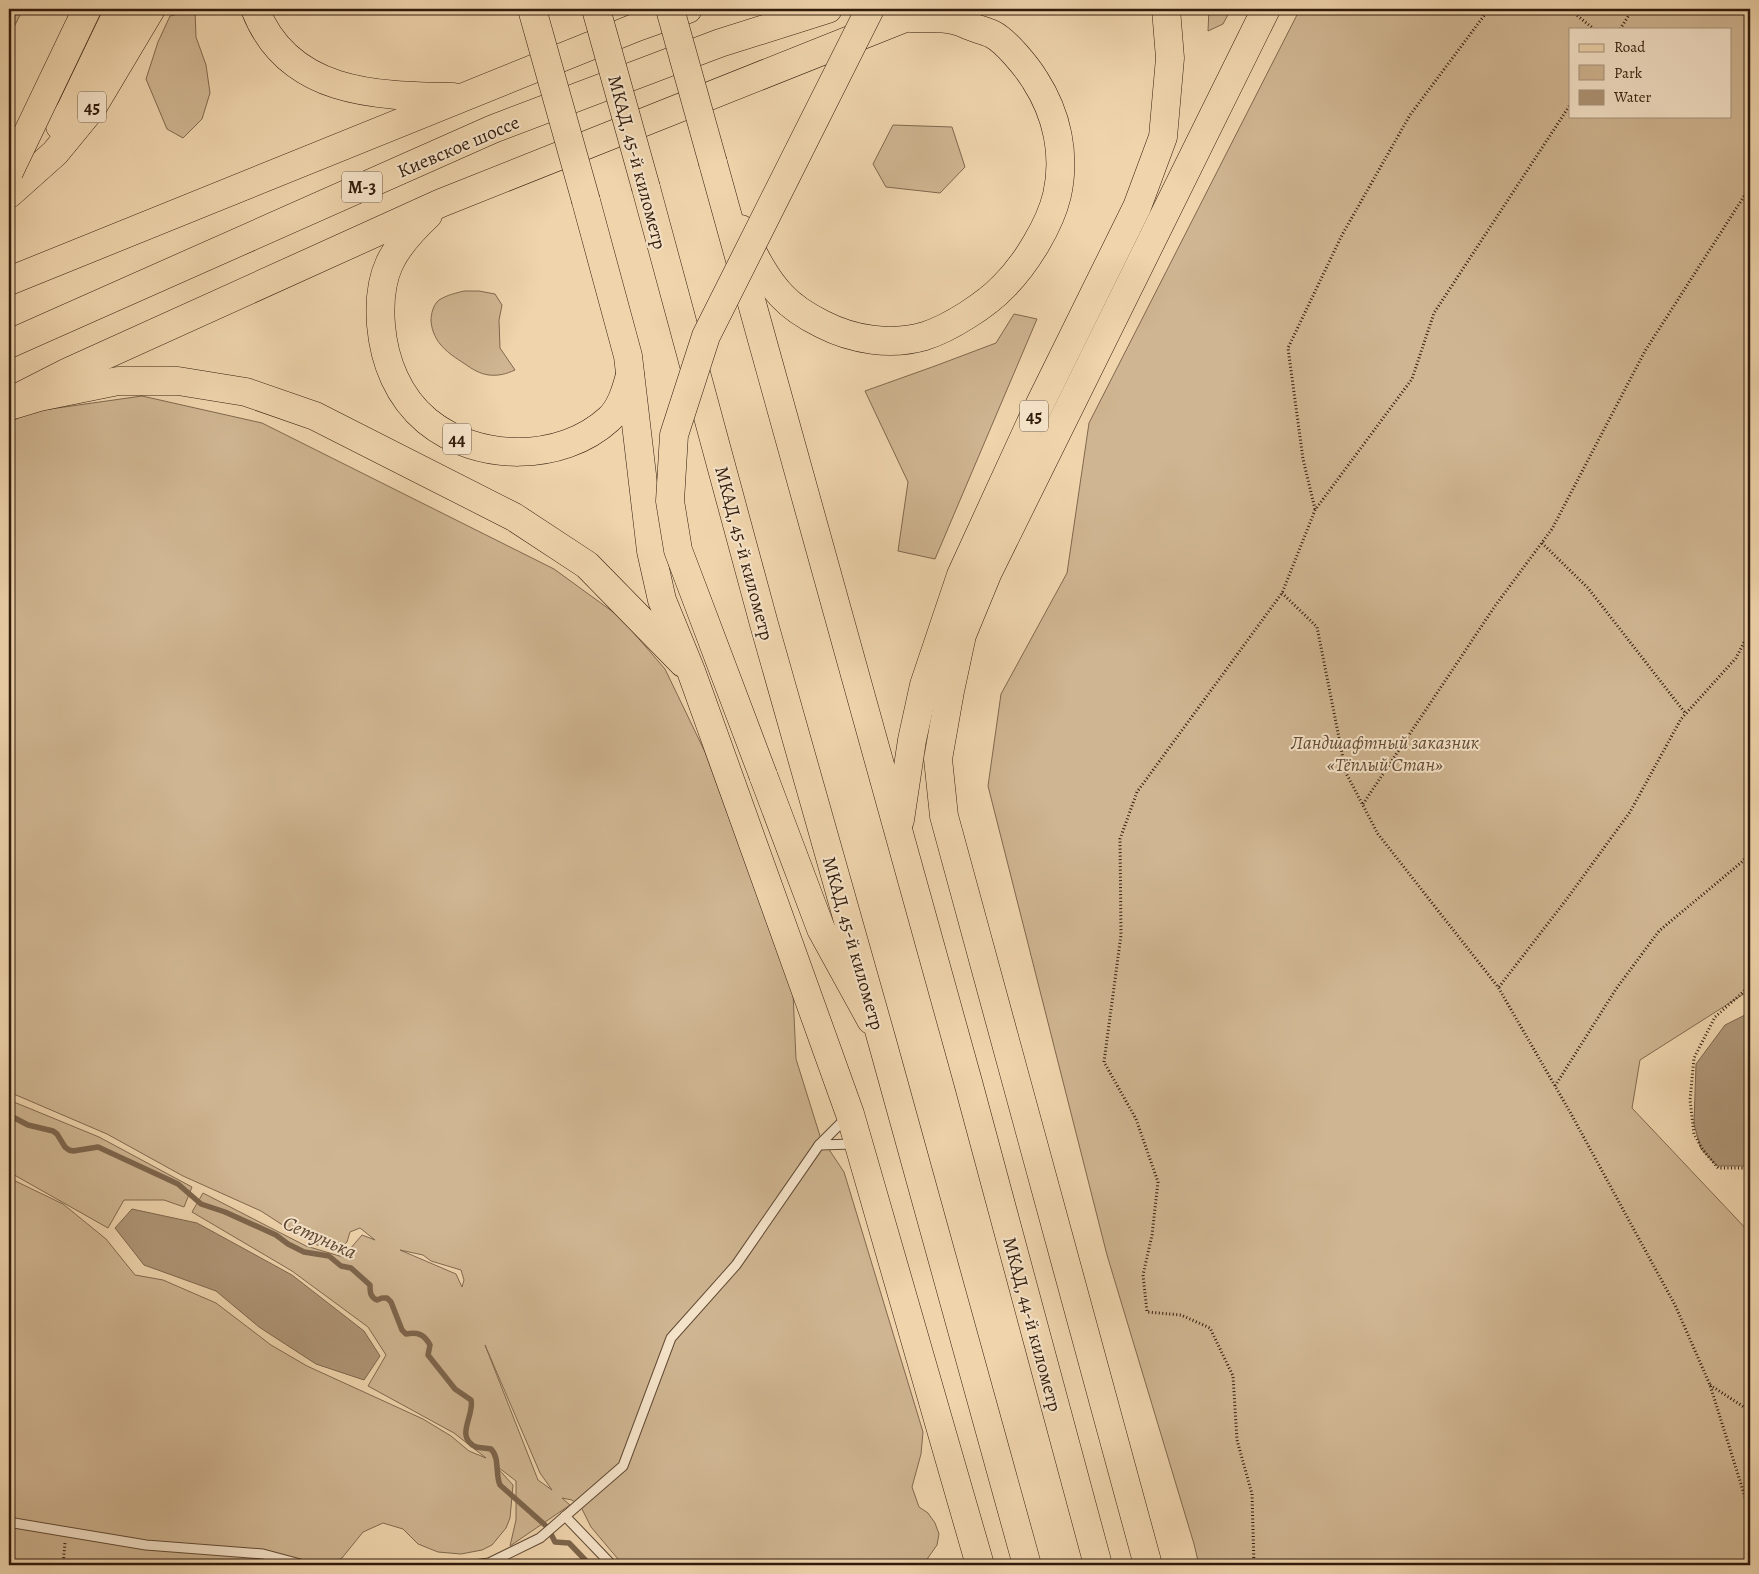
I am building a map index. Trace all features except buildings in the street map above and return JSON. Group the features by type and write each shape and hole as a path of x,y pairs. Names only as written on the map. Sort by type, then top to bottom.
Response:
{"main road":[{"path":"10,185 87,9"},
{"path":"10,185 40,156 71,109 118,9"},
{"name":"45","path":"10,185 55,153 92,108 151,9"},
{"path":"255,9 276,45 298,65 324,81 362,91 403,96 467,97"},
{"path":"532,9 628,356 651,551 662,600 691,671 860,1144 980,1565"},
{"name":"МКАД, 45-й километр","path":"596,9 764,624 1027,1565"},
{"path":"670,9 898,829"},
{"name":"М-3","path":"9,281 638,27 688,9"},
{"name":"Киевское шоссе","path":"9,344 494,129 720,43 828,9"},
{"path":"870,9 706,336 674,435 670,501 678,550 821,929 882,1041"},
{"path":"9,404 68,372 441,203 905,18 933,9"},
{"name":"45","path":"898,829 912,740 924,685 961,575 1033,418 1137,207 1163,137 1170,58 1166,9"},
{"path":"1148,1565 944,816 938,759 962,636 988,572 1266,9"},
{"path":"714,165 740,228 761,268 782,297 821,324 864,339 898,340 925,336 951,324 981,304 1004,286 1026,259 1045,228 1057,196 1061,162 1057,128 1045,95 1025,63 993,35 952,20 905,18"},
{"name":"44","path":"441,203 407,235 390,259 382,286 383,345 392,375 406,399 427,421 457,439 490,450 522,453 556,447 587,435 610,418 624,395 630,375"},
{"path":"9,404 118,381 178,381 246,392 315,416 514,517 587,565 691,671"},
{"name":"МКАД, 44-й километр","path":"898,829 1098,1565"}],"lane":[{"path":"474,1565 488,1563 540,1538 624,1466 671,1338 736,1264 819,1145 850,1114"},
{"path":"819,1145 860,1144"},
{"path":"565,1516 612,1565"},
{"path":"9,1520 14,1523 146,1545 263,1554 304,1565"}],"path":[{"path":"1315,510 1303,459 1288,348 1342,235 1410,115 1489,9"},
{"path":"1569,9 1593,28"},
{"path":"1621,28 1633,9"},
{"path":"1254,1565 1252,1494 1237,1440 1233,1376 1210,1328 1181,1315 1147,1312 1143,1275 1152,1235 1158,1182 1136,1119 1104,1062 1121,936 1120,840 1137,792 1282,593 1315,510 1412,379 1434,313 1569,107"},
{"path":"1363,805 1494,606 1552,529 1645,351 1750,188"},
{"path":"1542,543 1588,588 1686,714"},
{"path":"1282,593 1317,627 1346,773 1378,834 1498,987 1555,1086 1675,1305 1710,1385 1750,1514"},
{"path":"1498,987 1566,900 1630,812 1682,719 1736,658 1750,631"},
{"path":"1555,1086 1616,989 1658,931 1743,861 1750,851"},
{"path":"1743,861 1750,860"},
{"path":"1750,986 1715,1017 1694,1058 1690,1100 1694,1134 1702,1150 1718,1168 1750,1168"},
{"path":"1710,1385 1750,1411"},
{"path":"63,1565 66,1531"}],"green space":[{"path":"9,9 23,9 9,37"},
{"path":"1209,9 1231,9 1223,24 1208,31"},
{"name":"Ландшафтный заказник «Тёплый Стан»","path":"1300,9 1750,9 1750,990 1640,1060 1632,1108 1750,1233 1750,1565 1199,1565 1107,1255 988,786 1001,694 1067,573 1089,423"},
{"path":"195,10 196,37 206,65 210,93 202,119 183,138 167,129 146,79 158,42 170,16"},
{"path":"893,125 952,127 965,167 940,193 886,187 873,164"},
{"path":"464,291 495,294 502,305 499,320 500,348 515,370 496,375 479,372 453,356 438,341 432,329 431,321 434,307 442,298"},
{"path":"1014,314 1037,319 935,559 898,551 908,482 865,391 996,343"},
{"path":"142,396 262,423 554,569 620,617 665,669 705,752 793,993 796,1059 820,1136 844,1172 923,1432 921,1454 912,1487 919,1507 928,1513 935,1523 939,1534 937,1545 923,1565 623,1565 591,1527 581,1507 572,1500 562,1498 570,1505 510,1546 516,1520 516,1481 494,1464 513,1485 510,1518 506,1528 492,1545 482,1550 461,1554 438,1552 418,1544 403,1529 383,1523 363,1532 342,1558 332,1564 323,1565 291,1558 285,1565 9,1565 9,1178 63,1204 106,1239 135,1275 163,1280 216,1303 271,1345 307,1366 423,1419 451,1436 469,1451 486,1458 454,1433 368,1386 386,1355 368,1327 292,1271 192,1212 203,1193 306,1246 343,1257 362,1235 375,1240 360,1228 350,1232 347,1242 338,1249 317,1245 261,1211 183,1176 107,1134 9,1092 9,423 29,412","holes":["400,1250 423,1255 431,1261 461,1270 464,1280 462,1287 456,1274","485,1345 540,1473 552,1490 538,1480"]},
{"path":"9,1100 99,1137 192,1187 184,1207 164,1200 124,1200 108,1228 9,1172"}],"water":[{"path":"1745,1015 1750,1016 1750,1166 1717,1166 1701,1149 1694,1124 1696,1064 1725,1025"},
{"path":"132,1209 197,1223 292,1275 364,1331 380,1356 364,1380 316,1364 259,1327 216,1291 144,1265 115,1228"}],"waterway":[{"name":"Сетунька","path":"9,1115 28,1125 53,1131 69,1150 98,1147 178,1184 201,1204 225,1212 276,1235 304,1252 329,1256 341,1266 351,1268 370,1285 370,1292 373,1297 377,1300 387,1298 391,1302 402,1330 406,1334 414,1333 423,1336 428,1341 430,1345 428,1355 455,1389 471,1400 466,1432 470,1443 476,1447 491,1449 496,1457 500,1485 545,1525"},
{"name":"Сетунька","path":"551,1534 555,1542 569,1543 590,1565"}]}
